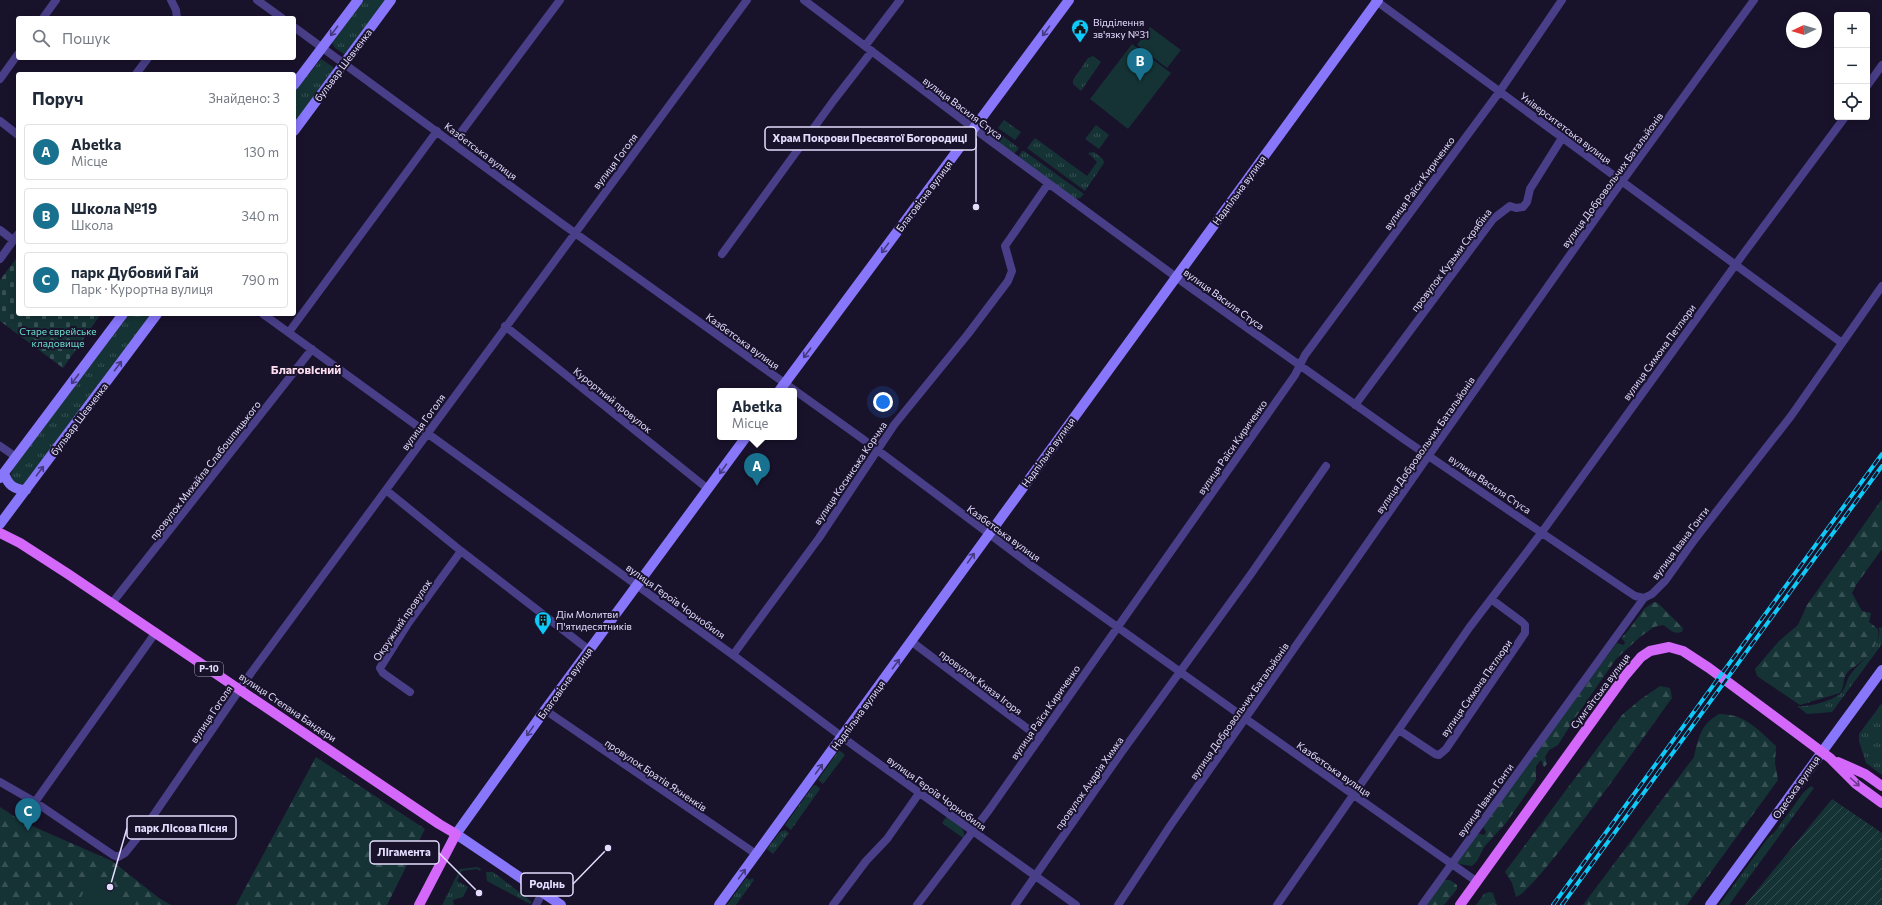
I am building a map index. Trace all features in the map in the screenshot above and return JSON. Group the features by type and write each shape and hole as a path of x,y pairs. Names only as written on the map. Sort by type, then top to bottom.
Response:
{"main road":[{"path":"296,82 358,0"},
{"name":"бульвар Шевченка","path":"296,128 391,0"},
{"name":"Благовісна вулиця","path":"782,387 1069,0"},
{"name":"Надпільна вулиця","path":"719,905 912,642 1377,1"},
{"path":"26,490 15,488 2,476 122,316"},
{"name":"бульвар Шевченка","path":"0,524 156,316"},
{"name":"Благовісна вулиця","path":"456,834 545,710 744,440"},
{"name":"вулиця Степана Бандери","path":"0,533 20,543 156,632 561,905"},
{"name":"Сумгаїтська вулиця","path":"1460,905 1624,677 1641,657 1650,651 1669,647 1683,651 1709,668 1821,752 1830,758 1866,774 1882,786"},
{"name":"Одеська вулиця","path":"1710,905 1882,670"},
{"name":"Сумгаїтська вулиця","path":"1830,758 1856,784 1882,803"},
{"path":"419,905 456,834"}],"street":[{"path":"45,16 56,0"},
{"path":"171,0 176,10 177,16"},
{"path":"257,0 279,16"},
{"path":"453,144 560,0"},
{"name":"вулиця Гоголя","path":"35,802 118,857 128,850 142,832 240,689 574,232 746,0"},
{"name":"вулиця Василя Стуса","path":"804,0 1048,184 1300,366 1631,593 1644,598"},
{"path":"722,254 834,100 900,0"},
{"name":"вулиця Раїси Кириченко","path":"917,905 1040,738 1116,627 1300,366 1305,356 1500,90 1562,0"},
{"name":"вулиця Добровольчих Батальйонів","path":"1118,905 1170,826 1429,455 1622,182 1754,0"},
{"name":"Університетська вулиця","path":"1377,1 1500,90 1562,138 1842,344"},
{"name":"Казбетська вулиця","path":"296,28 574,232 782,387"},
{"path":"0,79 16,57"},
{"path":"138,72 146,60"},
{"path":"1868,84 1882,65"},
{"name":"вулиця Симона Петлюри","path":"1277,905 1455,648 1542,532 1735,265 1843,120"},
{"path":"0,121 16,133"},
{"path":"289,332 437,131"},
{"name":"провулок Кузьми Скрябіна","path":"1355,405 1493,220 1510,206 1516,208 1523,207 1527,202 1530,189 1562,138"},
{"name":"вулиця Косинська Корчма","path":"733,655 815,544 894,425 968,334 1011,276 1012,269 1005,246 1048,184"},
{"path":"0,230 16,237 0,259"},
{"name":"вулиця Івана Гонти","path":"1422,905 1644,598 1652,594 1665,581 1694,539 1791,416 1882,286"},
{"name":"вулиця Героїв Чорнобиля","path":"267,316 638,585 1035,877 1076,905"},
{"name":"Курортний провулок","path":"505,326 708,489"},
{"name":"провулок Михайла Слабошпицького","path":"112,603 312,348"},
{"name":"Казбетська вулиця","path":"797,397 877,450 1116,627 1476,881"},
{"path":"0,446 16,457"},
{"path":"1180,672 1251,574 1326,466"},
{"path":"386,490 461,551 589,650"},
{"name":"Окружний провулок","path":"410,692 383,674 380,668 408,625 461,551"},
{"name":"вулиця Симона Петлюри","path":"1399,730 1435,754 1439,755 1446,749 1525,633 1525,625 1522,622 1491,599"},
{"path":"0,782 35,802 156,632"},
{"name":"провулок Князя Ігоря","path":"912,642 1040,738"},
{"name":"провулок Андрія Химка","path":"1015,905 1180,672"},
{"name":"провулок Братів Яхненків","path":"545,710 756,854"},
{"path":"833,905 863,866 887,839 920,792"},
{"path":"536,905 542,893"}],"green space":[{"path":"363,0 386,0 344,54 335,48 332,43"},
{"path":"1150,27 1181,50 1167,68 1137,45"},
{"path":"1132,44 1171,73 1128,129 1090,99"},
{"path":"1093,56 1101,62 1081,91 1073,84 1073,80 1088,58"},
{"path":"321,59 333,67 334,70 296,121 296,90"},
{"path":"1004,120 1021,132 1015,140 998,128"},
{"path":"1096,125 1109,135 1099,149 1085,139"},
{"path":"996,131 1019,148 1014,154 991,137"},
{"path":"1035,138 1087,176 1097,162 1088,153 1094,152 1103,159 1104,163 1085,191 1027,148"},
{"path":"1022,151 1084,194 1080,198 1074,199 1020,158 1019,156"},
{"name":"Старе єврейське кладовище","path":"16,259 16,316 100,316 63,368 0,321 0,280"},
{"path":"128,316 150,316 24,484 15,484 10,477 13,469"},
{"path":"1882,499 1882,549 1856,585 1852,593 1862,611 1871,613 1869,622 1878,629 1877,640 1869,654 1847,673 1840,693 1800,705 1757,676 1755,669 1779,641 1798,625 1807,605"},
{"path":"1654,602 1658,603 1683,628 1682,632 1676,633 1663,625 1654,627 1640,637 1616,659 1558,745 1549,750 1545,757 1547,764 1544,767 1541,760 1536,766 1536,780 1506,823 1484,847 1477,861 1472,866 1459,864 1456,861 1477,833 1484,835 1486,832 1482,825 1617,643 1624,645 1625,642 1621,638 1645,608"},
{"path":"1879,627 1882,628 1882,644 1832,712 1807,714 1797,706 1807,706 1819,703 1840,694 1844,690 1850,675 1874,647 1879,634"},
{"path":"1660,686 1670,688 1672,698 1569,839 1528,888 1516,897 1512,883 1505,872 1622,715"},
{"path":"1882,703 1882,775 1866,763 1859,741 1859,734"},
{"path":"1719,714 1737,717 1744,720 1757,728 1776,746 1775,763 1778,780 1687,905 1583,905 1694,757 1701,732 1704,727"},
{"path":"839,750 845,755 823,784 818,780"},
{"path":"316,757 425,829 387,905 236,905"},
{"path":"816,785 820,789 791,830 785,825 813,786"},
{"path":"1811,786 1814,788 1729,905 1719,905 1768,838 1774,833 1803,793"},
{"path":"1832,799 1882,833 1882,905 1745,905"},
{"path":"0,807 23,822 112,861 159,898 171,905 0,905"},
{"path":"947,816 962,828 964,831 963,838 942,823"},
{"path":"785,830 789,833 773,854 767,849 780,832"},
{"path":"477,867 481,869 480,871 477,869 462,871 457,881 468,887 463,897 453,900 454,905 442,905 460,869"},
{"path":"486,872 493,872 532,902 530,904 487,881"},
{"path":"746,878 750,880 752,878 754,880 736,905 727,905"},
{"path":"90,880 136,905 77,905"},
{"path":"1443,880 1450,880 1457,885 1457,889 1444,905 1426,905"},
{"path":"1489,892 1493,893 1497,905 1476,905 1484,894"}],"railway":[{"path":"1553,905 1882,454"},
{"path":"1562,905 1882,466"}],"place":[{"name":"Відділення зв'язку №31","path":"1080,43"},
{"name":"Школа №19","path":"1140,81"},
{"name":"Храм Покрови Пресвятої Богородиці","path":"976,207"},
{"name":"Abetka","path":"757,486"},
{"name":"Дім Молитви П'ятидесятників","path":"543,635"},
{"name":"парк Дубовий Гай","path":"28,831"},
{"name":"Родінь","path":"608,848"},
{"name":"парк Лісова Пісня","path":"110,887"},
{"name":"Лігамента","path":"479,893"}],"district":[{"name":"Благовісний","path":"306,370"}]}
